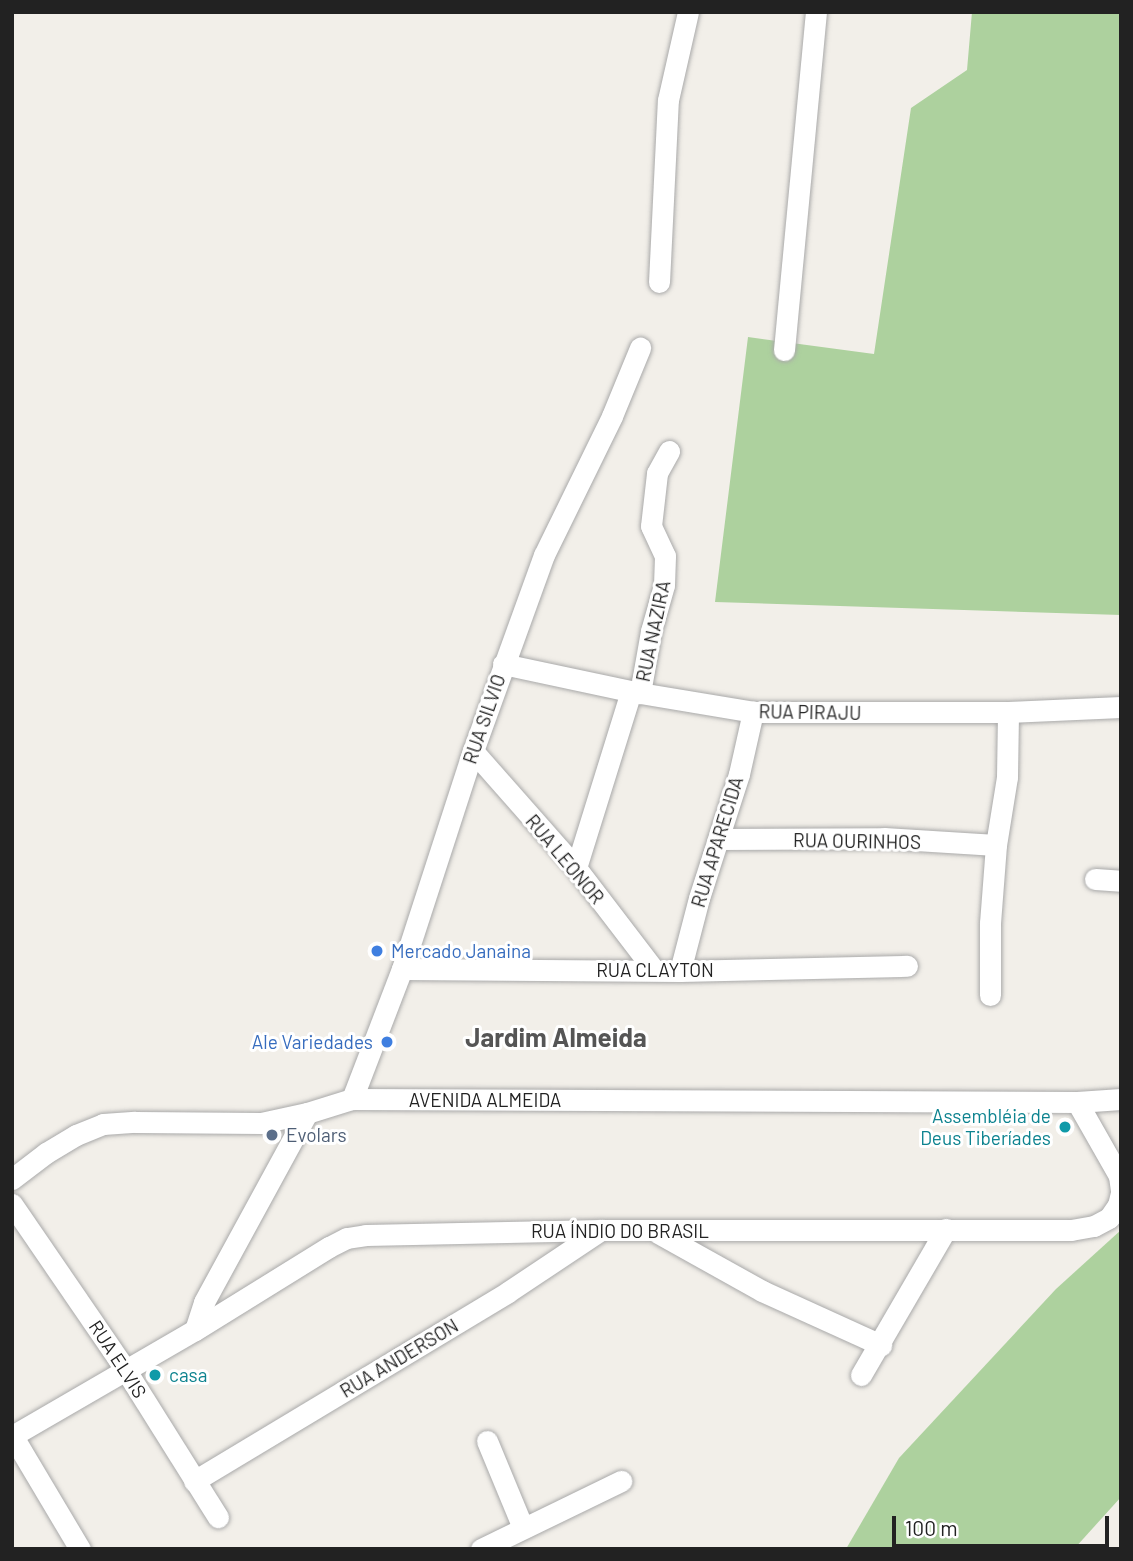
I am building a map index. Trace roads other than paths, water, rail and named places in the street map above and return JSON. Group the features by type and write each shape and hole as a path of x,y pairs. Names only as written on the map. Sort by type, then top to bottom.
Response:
{"street":[{"path":"660,282 668,100 688,12"},
{"path":"784,350 816,12"},
{"name":"RUA SILVIO","path":"352,1099 402,969 473,751 544,555 612,416 640,348"},
{"name":"RUA NAZIRA","path":"576,868 636,692 665,577 665,556 651,526 657,473 669,451"},
{"name":"RUA PIRAJU","path":"503,664 636,692 753,712 1008,712 1121,707"},
{"name":"RUA APARECIDA","path":"680,971 738,774 753,712"},
{"path":"990,995 990,923 996,845 1007,777 1008,712"},
{"name":"RUA LEONOR","path":"473,751 576,868 654,970"},
{"name":"RUA OURINHOS","path":"718,839 884,838 996,845"},
{"path":"1095,879 1121,881"},
{"name":"RUA CLAYTON","path":"402,969 680,971 907,966"},
{"name":"AVENIDA ALMEIDA","path":"307,1112 352,1099 1076,1102 1120,1099"},
{"path":"1076,1102 1119,1176 1121,1191"},
{"path":"12,1179 46,1153 76,1135 103,1124 261,1123 307,1112"},
{"path":"80,1549 12,1435 195,1330 204,1302 307,1112"},
{"name":"RUA ÍNDIO DO BRASIL","path":"195,1330 347,1238 366,1234 601,1230 1071,1230 1094,1226 1109,1218 1118,1205 1121,1191"},
{"name":"RUA ELVIS","path":"12,1204 125,1369 218,1517"},
{"path":"862,1375 946,1229"},
{"name":"RUA ANDERSON","path":"194,1481 508,1292 601,1230"},
{"path":"657,1232 762,1291 881,1345"},
{"path":"487,1441 523,1528"},
{"path":"481,1549 621,1481"}],"place":[{"name":"Mercado Janaina","path":"377,951"},
{"name":"Ale Variedades","path":"387,1042"},
{"name":"Assembléia de Deus Tiberíades","path":"1065,1127"},
{"name":"Evolars","path":"272,1135"},
{"name":"casa","path":"155,1375"}],"district":[{"name":"Jardim Almeida","path":"556,1037"}]}
